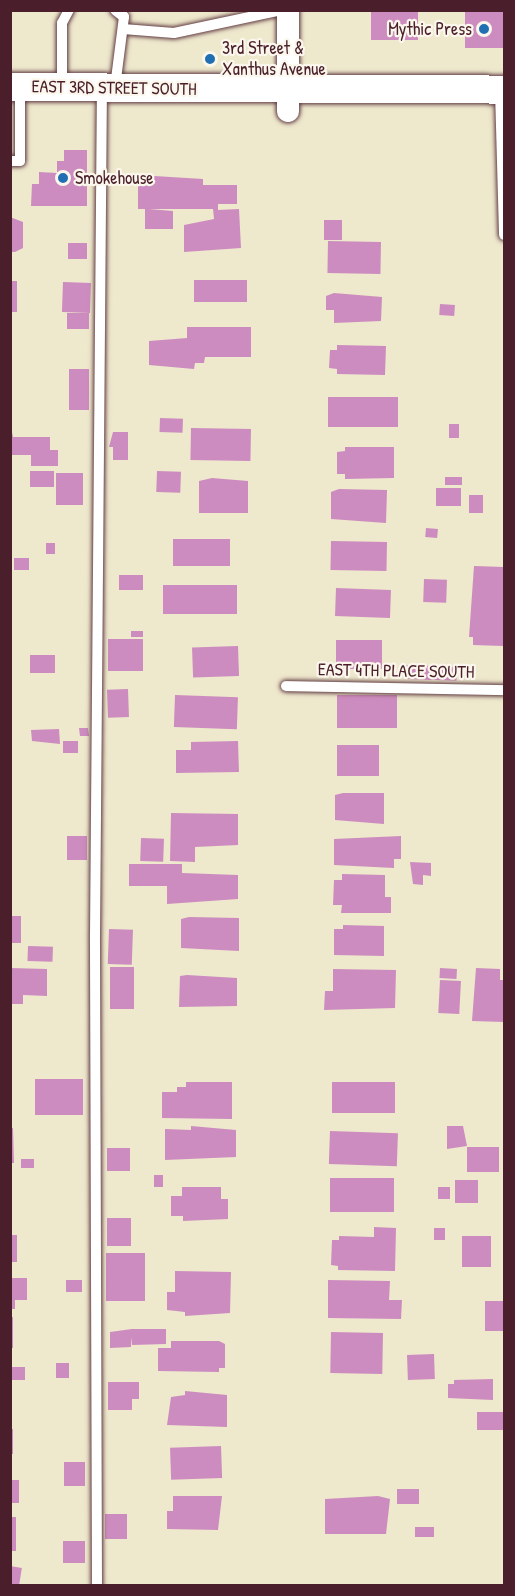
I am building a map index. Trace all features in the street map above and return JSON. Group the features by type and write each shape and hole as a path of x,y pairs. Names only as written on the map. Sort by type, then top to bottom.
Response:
{"street":[{"path":"288,10 288,101"},
{"name":"EAST 3RD STREET SOUTH","path":"15,87 108,88 288,101 502,90"}],"lane":[{"path":"62,87 62,23 69,10"},
{"path":"97,1586 95,924 108,88 124,17 116,10"},
{"path":"123,29 174,33 282,10"},
{"path":"10,161 20,161 15,87"},
{"path":"502,90 504,235"},
{"name":"EAST 4TH PLACE SOUTH","path":"286,686 504,687"}],"building":[{"path":"371,10 418,10 418,40 371,40"},
{"name":"Mythic Press","path":"465,10 504,10 504,48 465,48"},
{"name":"Smokehouse","path":"64,150 87,150 87,206 31,206 32,184 39,184 39,172 57,173 57,161 64,161"},
{"path":"138,175 203,179 203,185 237,185 237,204 218,204 218,210 239,209 241,248 184,252 184,225 214,219 213,209 149,209 173,211 173,229 145,229 145,209 138,209"},
{"path":"10,217 23,222 23,248 15,252 10,252"},
{"path":"324,220 342,220 342,240 324,240"},
{"path":"328,241 381,242 380,274 327,273"},
{"path":"68,243 87,243 87,259 68,259"},
{"path":"194,280 247,280 247,302 194,302"},
{"path":"10,281 17,281 17,312 10,312"},
{"path":"63,282 91,283 90,313 62,312"},
{"path":"334,293 382,297 381,321 334,323 334,310 326,310 326,296"},
{"path":"440,304 455,305 454,316 439,315"},
{"path":"67,313 89,313 89,329 67,329"},
{"path":"187,327 251,327 251,357 205,357 204,363 195,363 194,369 149,365 149,341 187,338"},
{"path":"337,345 386,346 385,375 337,374 337,369 329,368 330,350 337,350"},
{"path":"69,369 89,369 89,410 69,410"},
{"path":"328,397 398,397 398,427 328,427"},
{"path":"160,418 183,419 182,433 160,432"},
{"path":"10,422 13,437 50,437 50,450 58,450 58,466 31,466 31,455 10,455"},
{"path":"449,424 459,424 459,438 449,438"},
{"path":"191,428 251,429 250,461 190,460"},
{"path":"113,432 128,432 128,460 113,460 113,447 109,447"},
{"path":"345,447 394,447 394,478 345,479 345,474 337,474 337,452 345,451"},
{"path":"30,471 54,471 54,487 30,487"},
{"path":"157,471 181,472 180,493 156,492"},
{"path":"56,473 83,473 83,505 56,505"},
{"path":"445,477 462,477 462,485 445,485"},
{"path":"212,478 248,481 248,513 199,513 199,481"},
{"path":"436,488 461,488 461,506 436,506"},
{"path":"339,489 387,490 386,523 331,519 331,492"},
{"path":"469,495 483,495 483,513 469,513"},
{"path":"426,528 438,529 437,538 425,537"},
{"path":"173,539 230,539 230,566 173,566"},
{"path":"331,541 387,542 386,571 330,570"},
{"path":"46,543 55,543 55,554 46,554"},
{"path":"14,558 29,558 29,570 14,570"},
{"path":"474,566 504,567 503,646 473,645 473,637 469,637"},
{"path":"119,575 143,575 143,590 119,590"},
{"path":"424,579 447,580 446,603 423,602"},
{"path":"163,585 237,585 237,614 163,614"},
{"path":"336,588 391,590 390,618 335,616"},
{"path":"131,631 143,631 143,637 131,637"},
{"path":"108,639 143,639 143,671 108,671"},
{"path":"336,640 382,640 382,669 336,669"},
{"path":"238,646 239,676 193,678 192,648"},
{"path":"30,655 55,655 55,673 30,673"},
{"path":"406,665 457,667 456,681 406,679"},
{"path":"128,689 129,717 108,718 107,690"},
{"path":"175,695 238,697 237,729 174,727"},
{"path":"337,695 397,695 397,728 337,728"},
{"path":"79,728 88,728 89,736 80,736"},
{"path":"59,729 60,744 32,741 31,730"},
{"path":"63,741 78,741 78,753 63,753"},
{"path":"238,741 239,772 176,773 176,750 191,750 191,742"},
{"path":"337,745 379,745 379,776 337,776"},
{"path":"384,793 384,824 335,820 335,795"},
{"path":"171,813 238,814 238,845 195,847 195,862 170,861"},
{"path":"67,836 87,836 87,860 67,860"},
{"path":"401,836 401,859 394,859 394,868 334,865 334,839"},
{"path":"141,838 164,839 163,862 140,861"},
{"path":"410,862 431,863 431,876 423,875 423,885 413,884"},
{"path":"129,864 182,864 182,873 238,875 238,899 167,904 167,886 129,886"},
{"path":"342,874 385,875 385,897 391,897 391,913 341,913 342,905 333,905 334,880 342,880"},
{"path":"10,916 21,916 21,943 10,943"},
{"path":"189,917 239,918 239,951 181,948 181,919"},
{"path":"343,925 384,926 384,956 334,955 334,929 343,929"},
{"path":"109,929 133,930 132,965 108,964"},
{"path":"28,946 53,947 52,962 27,961"},
{"path":"110,967 134,967 134,1009 110,1009"},
{"path":"10,968 47,969 47,996 23,995 23,1004 10,1004"},
{"path":"440,968 457,969 456,979 439,978"},
{"path":"476,968 500,969 500,980 504,980 504,1022 472,1021"},
{"path":"333,969 396,970 395,1008 324,1010 325,991 333,991"},
{"path":"180,976 237,978 237,1006 179,1007"},
{"path":"440,980 461,981 459,1014 438,1013"},
{"path":"35,1079 83,1079 83,1115 35,1115"},
{"path":"186,1082 232,1082 232,1119 162,1118 162,1092 177,1092 177,1087 186,1087"},
{"path":"332,1082 395,1082 395,1113 332,1113"},
{"path":"191,1126 236,1130 236,1157 165,1160 165,1129 191,1130"},
{"path":"447,1126 463,1126 467,1146 447,1149"},
{"path":"10,1128 13,1128 14,1163 10,1163"},
{"path":"330,1131 398,1133 397,1166 329,1164"},
{"path":"467,1147 499,1147 499,1172 467,1172"},
{"path":"107,1148 130,1148 130,1171 107,1171"},
{"path":"21,1159 34,1159 34,1168 21,1168"},
{"path":"154,1175 163,1175 163,1187 154,1187"},
{"path":"330,1178 394,1178 394,1212 330,1212"},
{"path":"455,1180 478,1180 478,1203 455,1203"},
{"path":"182,1187 221,1187 221,1199 228,1199 228,1219 183,1221 183,1216 171,1216 171,1196 182,1196"},
{"path":"438,1187 450,1187 450,1199 438,1199"},
{"path":"107,1218 131,1218 131,1246 107,1246"},
{"path":"374,1227 396,1228 395,1271 338,1270 338,1266 331,1265 332,1240 339,1240 339,1236 374,1237"},
{"path":"434,1228 445,1228 445,1240 434,1240"},
{"path":"10,1235 17,1235 17,1262 10,1262"},
{"path":"462,1236 491,1236 491,1267 462,1267"},
{"path":"106,1253 145,1253 145,1301 106,1301"},
{"path":"175,1271 231,1272 230,1313 185,1316 185,1312 167,1310 167,1292 175,1292"},
{"path":"10,1278 27,1278 27,1300 15,1300 15,1309 10,1309"},
{"path":"66,1280 82,1280 82,1292 66,1292"},
{"path":"328,1280 390,1281 389,1300 402,1300 401,1319 328,1318"},
{"path":"485,1301 504,1301 504,1331 485,1331"},
{"path":"10,1317 13,1317 13,1348 10,1348"},
{"path":"132,1329 166,1329 166,1344 132,1345 131,1337 131,1347 110,1348 110,1332"},
{"path":"331,1332 383,1333 382,1374 330,1373"},
{"path":"171,1341 219,1341 225,1344 225,1368 219,1368 219,1372 158,1371 158,1348 171,1348"},
{"path":"434,1354 435,1379 408,1380 407,1355"},
{"path":"56,1363 69,1363 69,1378 56,1378"},
{"path":"10,1367 25,1367 25,1380 10,1380"},
{"path":"493,1379 493,1400 448,1398 448,1384 454,1384 454,1380"},
{"path":"108,1382 139,1382 139,1399 132,1399 132,1410 108,1410"},
{"path":"185,1391 227,1395 227,1427 167,1425 171,1397 185,1395"},
{"path":"477,1412 504,1412 504,1430 477,1430"},
{"path":"10,1429 13,1429 13,1454 10,1454"},
{"path":"221,1446 222,1478 171,1480 170,1448"},
{"path":"64,1462 85,1462 85,1486 64,1486"},
{"path":"10,1480 19,1480 19,1503 10,1503"},
{"path":"397,1489 419,1489 419,1504 397,1504"},
{"path":"173,1496 222,1496 218,1530 167,1529 167,1511 173,1511"},
{"path":"378,1496 390,1499 386,1534 325,1534 325,1499"},
{"path":"105,1514 127,1514 127,1539 105,1539"},
{"path":"10,1517 16,1517 16,1551 10,1551"},
{"path":"415,1527 434,1527 434,1537 415,1537"},
{"path":"63,1541 85,1541 85,1563 63,1563"},
{"path":"10,1566 22,1568 19,1586 10,1586"}],"place":[{"name":"Mythic Press","path":"484,29"},
{"name":"3rd Street & Xanthus Avenue","path":"210,59"},
{"name":"Smokehouse","path":"63,178"}]}
